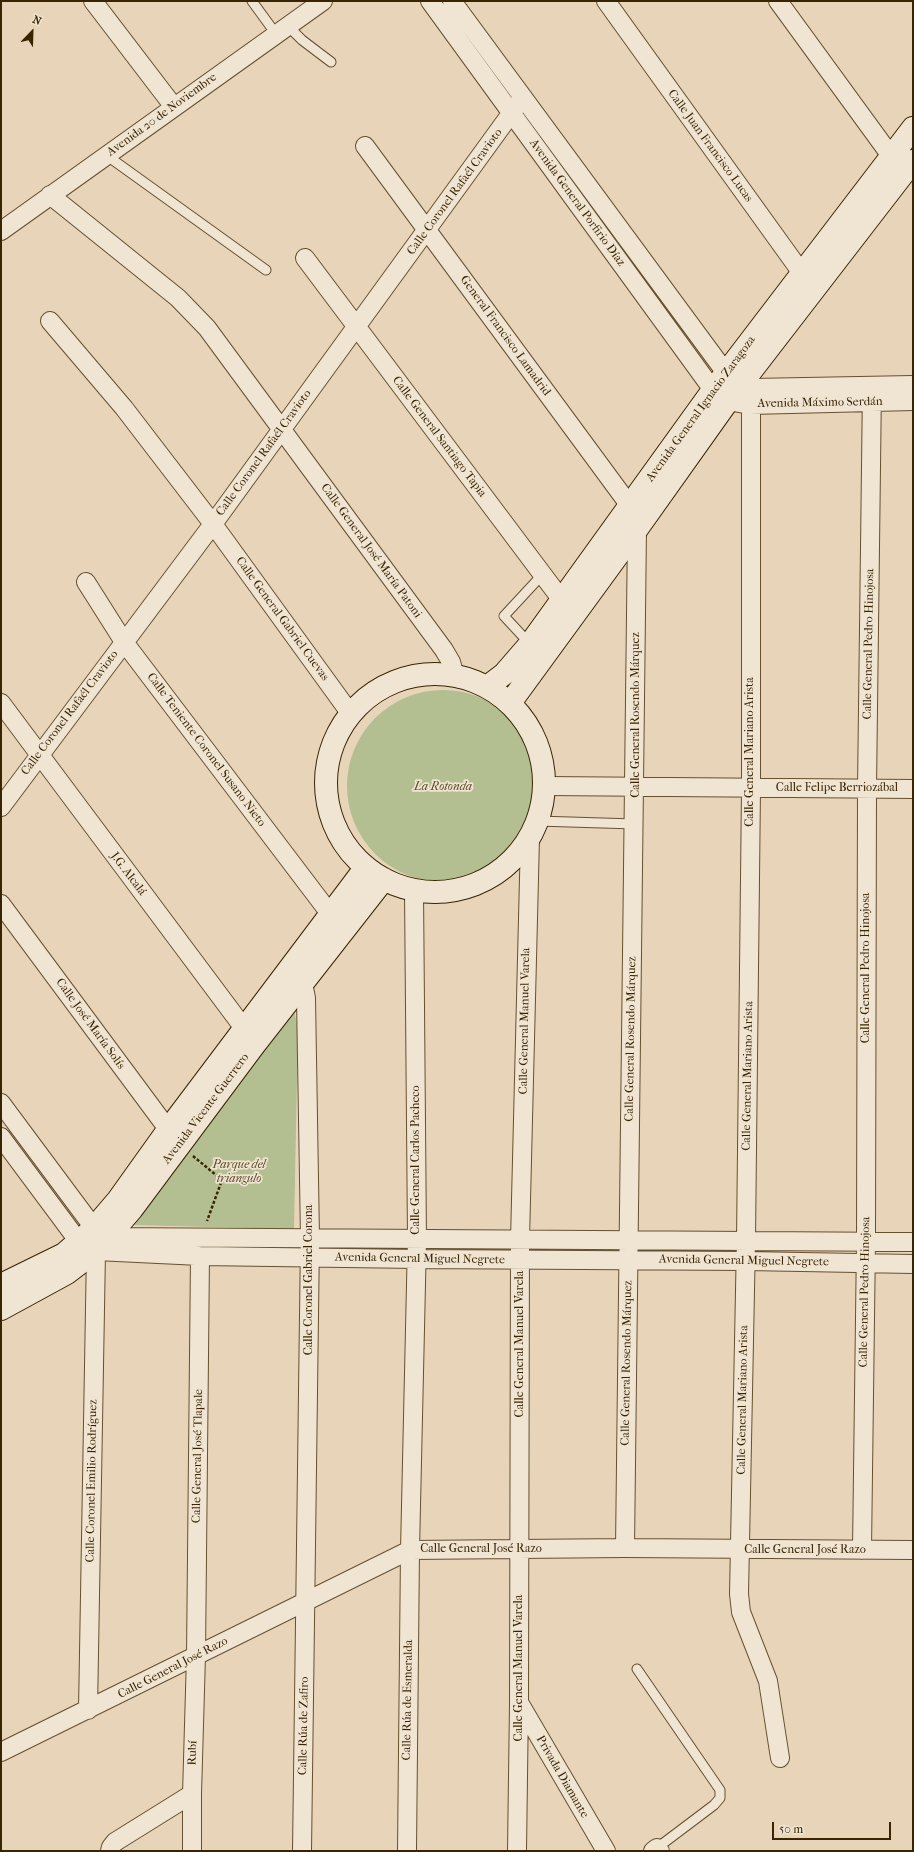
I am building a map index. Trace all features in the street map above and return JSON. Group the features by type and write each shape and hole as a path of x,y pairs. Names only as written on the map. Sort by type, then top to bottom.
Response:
{"main road":[{"name":"Avenida General Ignacio Zaragoza","path":"487,687 504,674 530,644 568,608 637,530 735,390 814,290 903,163 913,128"},
{"name":"Avenida General Ignacio Zaragoza","path":"510,703 630,506 735,390 802,273 903,163"},
{"path":"432,674 455,676 472,680 487,687 510,703 525,721 536,741 543,763 545,786 541,813 534,829 514,859 498,872 468,887 441,892 414,890 375,873 346,846 336,827 326,793 327,765 335,738 350,714 367,697 387,685 401,680 432,674"},
{"name":"Avenida Vicente Guerrero","path":"1,1308 67,1273 94,1239 118,1200 173,1137 250,1036 298,959 331,915 375,873"},
{"name":"Avenida Vicente Guerrero","path":"250,1036 304,982 375,873"},
{"name":"Avenida Vicente Guerrero","path":"1,1286 94,1239"}],"street":[{"path":"93,1 174,107"},
{"name":"Avenida 20 de Noviembre","path":"1,231 323,1"},
{"name":"Avenida General Porfirio Díaz","path":"430,1 512,113 735,390"},
{"name":"Avenida General Porfirio Díaz","path":"452,1 735,390"},
{"name":"Calle Juan Francisco Lucas","path":"606,1 814,290"},
{"path":"778,1 903,163"},
{"name":"Calle Coronel Rafaél Cravioto","path":"1,807 213,524 523,97"},
{"name":"General Francisco Lamadrid","path":"365,146 630,506 637,530"},
{"name":"Calle General José María Patoni","path":"50,195 192,311 207,328 444,650 451,662 455,676"},
{"name":"Calle General Santiago Tapia","path":"305,258 568,608"},
{"name":"Calle General Gabriel Cuevas","path":"50,321 124,408 213,524 350,714"},
{"name":"Avenida Máximo Serdán","path":"872,394 913,385"},
{"name":"Avenida Máximo Serdán","path":"735,390 872,394 913,401"},
{"name":"Calle General Mariano Arista","path":"735,390 751,788 746,1261 739,1594 741,1612 768,1681 780,1758"},
{"name":"Calle General Pedro Hinojosa","path":"862,1550 866,1241 867,788 872,394"},
{"name":"Calle General Rosendo Márquez","path":"625,1548 628,1240 635,824 637,530"},
{"name":"Calle Teniente Coronel Susano Nieto","path":"86,582 124,642 331,915"},
{"name":"J.G. Alcalá","path":"1,703 250,1036"},
{"name":"Calle Felipe Berriozábal","path":"545,786 913,789"},
{"name":"Calle General Manuel Varela","path":"516,1851 519,1703 520,1240 534,829"},
{"name":"Calle General Carlos Pacheco","path":"410,1550 417,1259 414,890"},
{"name":"Calle José María Solís","path":"1,904 173,1137"},
{"name":"Calle Coronel Gabriel Corona","path":"298,959 304,982 306,998 310,1239 305,1602"},
{"path":"1,1103 94,1239"},
{"path":"1,1137 94,1239"},
{"name":"Avenida General Miguel Negrete","path":"94,1239 202,1237 417,1240 746,1240 913,1242"},
{"name":"Avenida General Miguel Negrete","path":"94,1239 200,1256 913,1264"},
{"name":"Calle Coronel Emilio Rodríguez","path":"88,1710 94,1239"},
{"name":"Calle General José Tlapale","path":"196,1656 200,1256"},
{"name":"Calle General José Razo","path":"1,1752 410,1550 625,1548 913,1550"},
{"name":"Calle Rúa de Esmeralda","path":"407,1851 410,1550"},
{"name":"Calle Rúa de Zafiro","path":"302,1851 305,1602"},
{"name":"Rubí","path":"192,1851 196,1656"},
{"name":"Privada Diamante","path":"519,1703 606,1851"},
{"path":"110,1851 115,1842 192,1794"}],"lane":[{"path":"252,1 282,30 302,40 331,62"},
{"path":"106,155 266,270"},
{"path":"530,644 504,616 542,575"},
{"path":"534,829 635,824"},
{"path":"637,1669 720,1790 720,1798 714,1805 657,1850"}],"path":[{"path":"173,1137 222,1180 202,1237"}],"green space":[{"name":"La Rotonda","path":"443,690 471,694 496,706 511,718 523,733 535,758 539,786 535,814 523,839 511,854 496,866 471,878 443,882 415,878 390,866 375,854 363,839 351,814 347,786 351,758 363,733 375,718 390,706 415,694"},
{"name":"Parque del triangulo","path":"293,1005 298,1029 294,1229 130,1225"}]}
